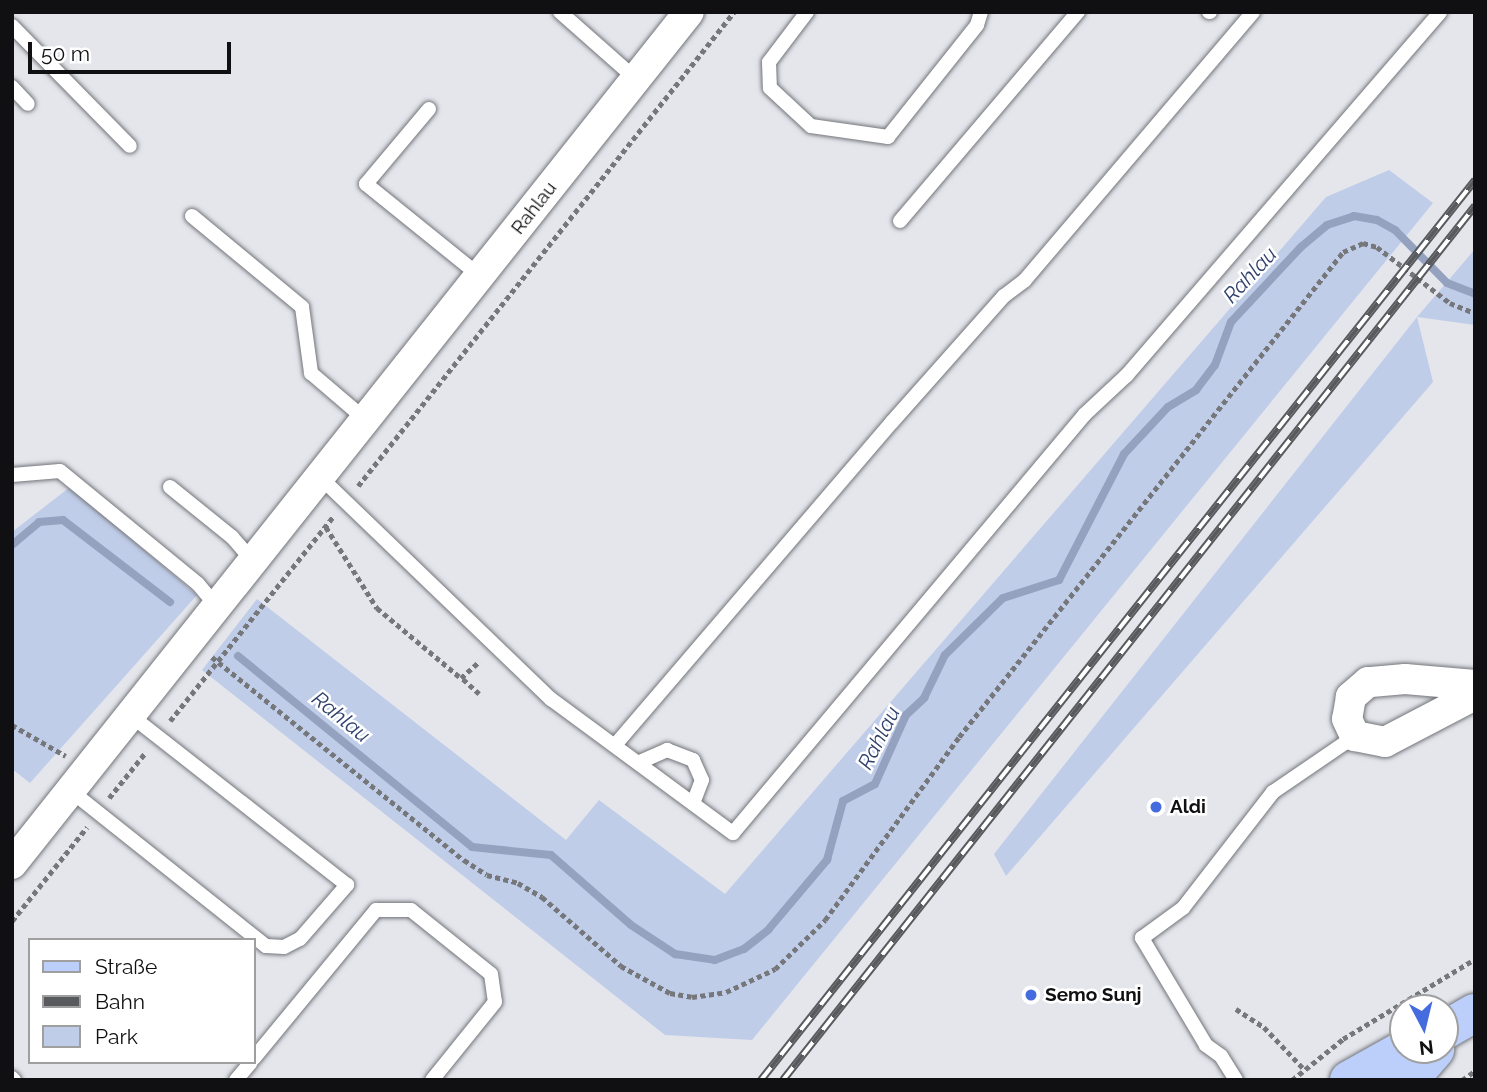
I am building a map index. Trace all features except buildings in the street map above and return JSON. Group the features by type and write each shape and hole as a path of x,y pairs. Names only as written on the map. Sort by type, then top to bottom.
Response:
{"main road":[{"path":"1349,1080 1389,1058"},
{"path":"1409,1080 1423,1064"}],"street":[{"name":"Rahlau","path":"12,864 133,717 689,12"},
{"path":"1475,684 1405,679 1368,682 1359,688 1347,706 1355,736 1372,743 1397,740 1475,695"}],"lane":[{"path":"560,12 636,79"},
{"path":"807,12 769,62 770,88 811,126 888,137 977,25 981,12"},
{"path":"900,221 1078,12"},
{"path":"616,744 900,412 1004,296 1026,280 1253,12"},
{"path":"321,478 551,699 616,744 733,833 1085,414 1127,375 1440,12"},
{"path":"12,26 130,146"},
{"path":"12,87 28,104"},
{"path":"429,109 366,184 480,276"},
{"path":"192,216 302,307 311,373 366,421"},
{"path":"12,475 60,471 198,584 218,608"},
{"path":"170,487 232,537 254,562"},
{"path":"133,717 347,885 300,939 284,947 266,946 256,938"},
{"path":"1236,1080 1221,1056 1206,1045 1142,938 1183,908 1273,792 1355,736"},
{"path":"640,762 667,750 693,760 702,780 693,803"},
{"path":"80,780 98,813 256,938"},
{"path":"256,1055 376,910 411,910 491,974 494,993 495,1002 432,1080"},
{"path":"236,1080 249,1064"}],"path":[{"path":"12,920 734,12"},
{"path":"1383,252 1450,303 1475,313"},
{"path":"326,527 377,608 479,694"},
{"path":"461,678 480,661"},
{"path":"12,725 80,780"},
{"path":"1292,1080 1343,1039 1475,959"},
{"path":"1236,1009 1264,1027 1305,1070"},
{"path":"1462,1080 1475,1071"}],"green space":[{"path":"1389,170 1433,203 752,1040 665,1035 202,670 257,599 566,840 599,800 725,894 1326,197"},
{"path":"1475,249 1475,325 1417,317"},
{"path":"1417,317 1433,382 1006,876 994,854"},
{"path":"70,487 197,595 30,783 12,769 12,532"}],"waterway":[{"name":"Rahlau","path":"238,656 472,847 551,855 631,925 675,954 715,960 744,949 768,930 827,860 843,801 875,784 906,715 924,698 945,655 1003,598 1059,580 1124,454 1168,407 1196,390 1215,365 1231,322 1301,247 1327,225 1354,216 1377,220 1395,230 1447,283 1475,294"},
{"name":"Rahlau","path":"12,545 39,522 63,520 170,602"}],"railway":[{"path":"761,1080 1475,180"},
{"path":"783,1080 1475,206"}],"place":[{"name":"Aldi","path":"1156,807"},
{"name":"Semo Sunj","path":"1031,995"}]}
